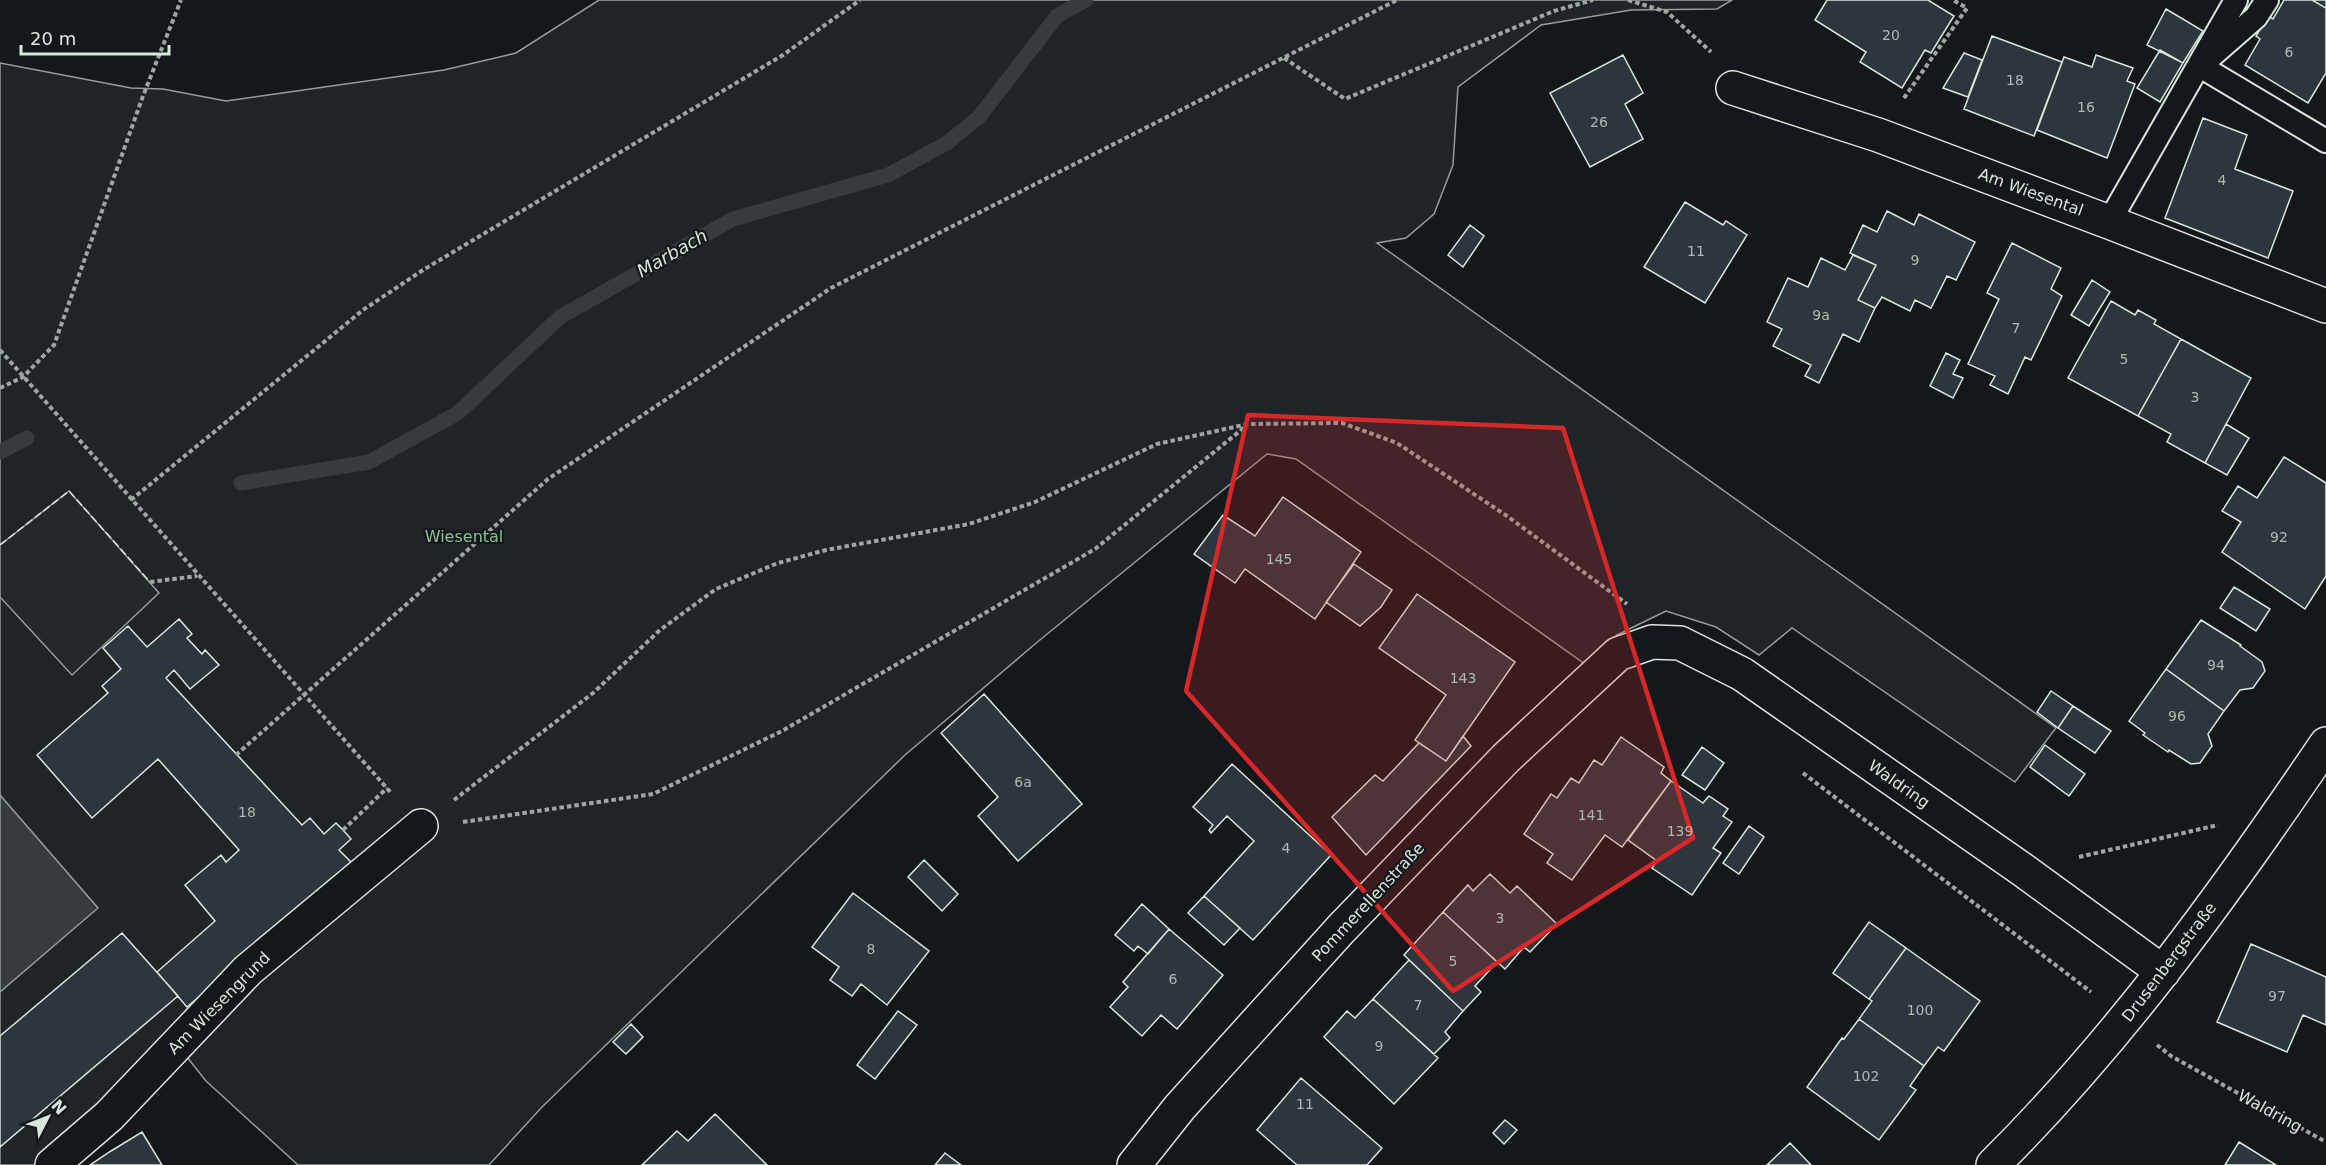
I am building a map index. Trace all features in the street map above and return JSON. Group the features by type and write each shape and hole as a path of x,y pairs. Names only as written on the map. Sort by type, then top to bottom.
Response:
{"street":[{"name":"Am Wiesental","path":"1733,88 1878,135 2326,306"},
{"name":"Waldring","path":"1618,654 1652,642 1680,643 1742,674 2023,870 2163,972"},
{"name":"Pommerellenstraße","path":"1134,1165 1180,1107 1341,929 1506,758 1618,654"},
{"name":"Drusenbergstraße","path":"1993,1165 2026,1133 2126,1019 2282,810 2326,744"},
{"name":"Am Wiesengrund","path":"52,1165 109,1116 248,970 420,826"}],"lane":[{"path":"2109,222 2236,0"},
{"path":"2200,66 2256,17 2267,0"},
{"path":"2200,66 2326,141"}],"path":[{"path":"0,388 23,377 54,345 143,96 181,0"},
{"path":"131,500 363,310 423,270 783,55 860,0"},
{"path":"236,755 548,479 831,288 1397,0"},
{"path":"1284,58 1346,99 1554,11 1593,0"},
{"path":"1628,0 1667,12 1718,58 1733,88"},
{"path":"1878,135 1967,8 1953,0"},
{"path":"0,350 420,826 593,693 660,630 716,589 777,563 826,550 969,524 1035,502 1157,444 1248,424 1342,423 1397,443 1507,516 1680,643"},
{"path":"473,821 653,794 782,731 1095,549 1248,424"},
{"path":"150,582 198,575"},
{"name":"Waldring","path":"1801,771 2126,1019 2171,1056 2326,1142"},
{"path":"343,830 387,788"},
{"path":"2023,870 2282,810"}],"highlighted area":[{"path":"1248,415 1563,428 1693,838 1453,991 1186,691"}],"green space":[{"name":"Wiesental","path":"599,0 1732,0 1717,9 1631,10 1541,25 1458,87 1453,165 1434,214 1406,238 1377,243 2056,728 2015,782 1792,628 1759,655 1716,627 1666,611 1617,635 1585,664 1296,459 1267,454 1035,644 905,755 542,1107 489,1165 298,1165 206,1081 187,1057 56,1165 0,1165 0,63 131,88 163,89 226,101 444,70 516,53"}],"shaded area":[{"path":"69,491 159,593 72,675 0,597 0,545"},
{"path":"0,795 98,908 0,992"}],"building":[{"path":"1827,0 1928,0 1954,16 1931,53 1925,50 1902,88 1860,62 1866,52 1815,20"},
{"path":"2284,0 2312,0 2326,8 2326,73 2308,103 2245,65 2260,39 2256,36 2268,16 2273,19"},
{"path":"2312,0 2326,0 2326,8"},
{"path":"2166,9 2203,31 2183,63 2147,45"},
{"path":"1992,36 2062,62 2034,136 1964,109"},
{"path":"2160,50 2183,63 2160,102 2137,88"},
{"path":"1964,53 1982,60 1968,97 1943,88"},
{"path":"1623,55 1643,93 1625,104 1643,139 1590,167 1550,93"},
{"path":"2096,55 2133,68 2127,81 2135,84 2107,158 2037,130 2064,57 2092,67"},
{"path":"2203,118 2247,135 2235,169 2293,191 2268,258 2165,218"},
{"path":"1685,202 1723,225 1726,221 1747,235 1705,303 1644,267"},
{"path":"1887,211 1914,225 1919,214 1975,242 1956,280 1947,276 1931,308 1915,300 1910,311 1882,297 1875,308 1858,300 1876,265 1850,253 1863,225 1877,232"},
{"path":"1470,225 1484,236 1463,267 1448,255"},
{"path":"2012,243 2061,268 2051,289 2062,296 2031,360 2025,357 2008,394 1990,385 1995,376 1968,364 1999,299 1987,293"},
{"path":"1853,255 1876,265 1858,300 1875,308 1859,342 1843,334 1819,383 1805,376 1811,365 1773,346 1782,329 1767,322 1788,278 1808,287 1821,258 1845,270"},
{"path":"2092,280 2110,292 2089,326 2071,315"},
{"path":"2111,301 2135,315 2138,310 2156,320 2154,324 2181,339 2138,416 2068,378"},
{"path":"2181,339 2251,378 2205,463 2167,442 2171,434 2138,416"},
{"path":"1946,353 1960,360 1953,374 1963,378 1953,398 1930,386"},
{"path":"2226,424 2249,438 2227,475 2205,463"},
{"path":"2284,457 2326,483 2326,576 2305,609 2222,552 2241,522 2222,511 2238,486 2257,498"},
{"path":"1283,497 1361,552 1315,619 1245,569 1235,583 1194,554 1223,515 1255,536"},
{"path":"1354,564 1392,590 1381,607 1360,626 1326,602"},
{"path":"2234,587 2270,609 2256,631 2220,608"},
{"path":"1417,594 1515,662 1446,761 1415,740 1446,695 1379,648"},
{"path":"179,619 192,634 187,638 202,654 205,650 219,665 190,689 174,670 166,678 302,825 310,818 324,834 336,823 351,839 339,850 351,862 281,927 187,1007 157,972 215,921 185,885 221,855 226,862 239,850 158,759 92,818 37,755 108,693 102,686 121,669 103,648 128,626 147,647"},
{"path":"2201,620 2241,645 2262,662 2265,671 2253,688 2240,690 2224,711 2166,669"},
{"path":"2166,669 2224,711 2208,734 2212,746 2200,763 2191,764 2169,750 2168,752 2143,735 2145,733 2129,721"},
{"path":"2051,691 2073,706 2058,728 2037,712"},
{"path":"984,694 1082,804 1018,861 978,816 998,797 941,733"},
{"path":"2073,706 2111,731 2095,753 2058,728"},
{"path":"1463,736 1471,746 1366,855 1332,817 1375,775 1383,781 1419,743 1446,761"},
{"path":"1621,737 1664,767 1661,773 1671,781 1622,847 1605,835 1572,880 1547,863 1553,854 1524,834 1551,794 1557,798 1571,778 1579,783 1594,760 1602,765"},
{"path":"2045,745 2085,774 2069,796 2030,767"},
{"path":"1702,747 1724,763 1705,790 1682,775"},
{"path":"1232,764 1331,855 1253,940 1204,896 1254,841 1227,816 1211,833 1209,830 1213,825 1193,807"},
{"path":"1671,781 1703,803 1709,796 1728,809 1723,816 1732,822 1713,848 1721,853 1692,895 1652,868 1657,861 1628,840"},
{"path":"1749,826 1764,837 1739,874 1723,863"},
{"path":"924,860 958,894 942,911 908,877"},
{"path":"1490,874 1510,893 1517,886 1557,924 1530,952 1524,947 1505,969 1443,912 1468,885 1473,891"},
{"path":"853,893 929,951 887,1005 861,984 852,996 830,980 839,967 812,947"},
{"path":"1204,896 1240,928 1224,945 1188,913"},
{"path":"1142,904 1169,929 1148,954 1138,946 1134,951 1115,935"},
{"path":"1443,912 1497,962 1475,986 1481,992 1463,1011 1404,955"},
{"path":"1869,922 1906,948 1869,999 1833,973"},
{"path":"1169,929 1223,975 1177,1029 1161,1015 1142,1036 1110,1007 1128,987 1123,982"},
{"path":"122,933 178,996 0,1147 0,1036"},
{"path":"2251,944 2326,977 2326,1025 2303,1015 2287,1052 2217,1022"},
{"path":"1906,948 1980,1001 1944,1051 1938,1047 1924,1066 1859,1019 1872,1001 1869,999"},
{"path":"1409,960 1463,1011 1445,1032 1450,1038 1434,1054 1373,999"},
{"path":"1373,999 1438,1058 1394,1104 1324,1037 1347,1011 1355,1018"},
{"path":"898,1011 917,1025 875,1079 857,1065"},
{"path":"1859,1019 1924,1066 1910,1086 1916,1090 1879,1140 1807,1087 1842,1038 1844,1039"},
{"path":"631,1024 643,1037 626,1054 613,1042"},
{"path":"1301,1078 1382,1148 1367,1165 1297,1165 1257,1130"},
{"path":"715,1114 767,1165 642,1165 677,1131 688,1141"},
{"path":"1505,1120 1517,1130 1504,1144 1493,1133"},
{"path":"142,1132 162,1165 90,1165 111,1151"},
{"path":"2239,1142 2276,1165 2225,1165"},
{"path":"1790,1143 1811,1165 1767,1165"},
{"path":"945,1153 961,1165 935,1165"}],"waterway":[{"name":"Marbach","path":"241,483 369,462 458,413 560,317 733,219 888,175 947,143 979,117 1057,16 1086,0"},
{"name":"Marbach","path":"0,452 27,438"}],"fence":[{"path":"0,545 69,491 150,582"}]}
